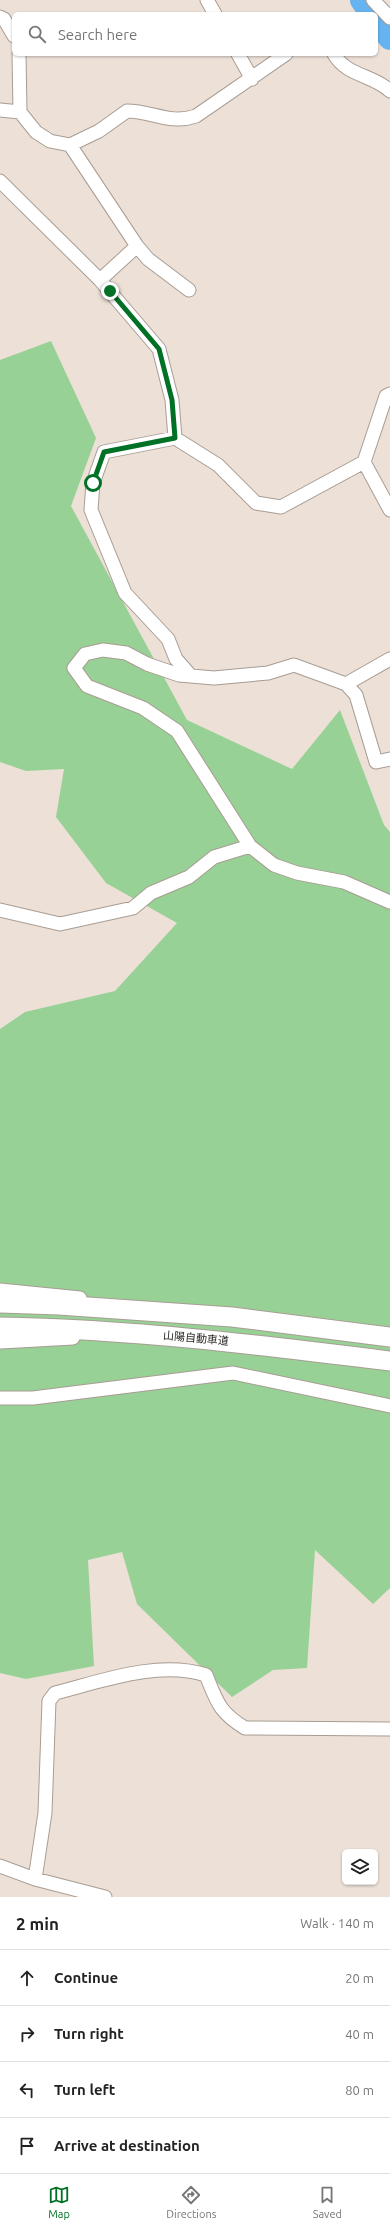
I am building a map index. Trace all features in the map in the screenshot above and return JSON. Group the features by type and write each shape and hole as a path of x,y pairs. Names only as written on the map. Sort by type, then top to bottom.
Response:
{"highway":[{"path":"0,1303 232,1317 390,1337"},
{"name":"山陽自動車道","path":"0,1327 60,1328 231,1341 390,1361"}],"street":[{"path":"207,0 214,12"},
{"path":"373,0 390,18"},
{"path":"0,17 4,19 12,33"},
{"path":"19,56 20,112 36,132 50,141 70,144 99,131 127,111 170,119 184,120 196,116 252,79 283,56"},
{"path":"239,56 252,79"},
{"path":"335,56 338,62 355,73 382,83 390,91"},
{"path":"0,110 20,112"},
{"path":"70,144 137,246 148,259 189,290"},
{"path":"0,181 100,280 159,349 172,400 175,438"},
{"path":"100,280 137,246"},
{"path":"191,676 176,659 168,639 125,593 91,510 93,483 104,452 175,438 218,466 256,503 281,507 364,462 386,396 390,394"},
{"path":"364,462 390,510"},
{"path":"390,759 376,762 356,695 346,684 294,665 268,673 214,678 179,675 147,664 126,653 103,650 86,654 74,668 87,686 143,708 177,731 250,846 274,865 297,873 344,882 390,902"},
{"path":"346,684 390,659"},
{"path":"0,910 60,924 133,908 151,893 189,877 214,857 250,846"},
{"path":"0,1290 61,1296 165,1312"},
{"path":"0,1342 57,1338 231,1341"},
{"path":"0,1398 33,1398 233,1373 390,1406"},
{"path":"35,1879 45,1813 49,1701 55,1692 136,1672 190,1670 206,1675 218,1705 228,1717 245,1728 390,1729"},
{"path":"0,1866 35,1879 105,1897"}],"green space":[{"path":"51,341 96,438 71,506 187,720 292,769 340,710 384,825 390,832 390,1588 373,1604 315,1550 307,1668 273,1670 232,1697 137,1604 122,1552 88,1560 94,1666 26,1679 0,1673 0,1029 25,1012 115,991 177,923 106,883 56,817 64,769 26,771 0,762 0,360"}],"waterway":[{"path":"362,0 371,12"},
{"path":"378,22 390,38"}],"route":[{"path":"93,483 104,452 175,438 172,400 165,366 159,349 110,291"}]}
